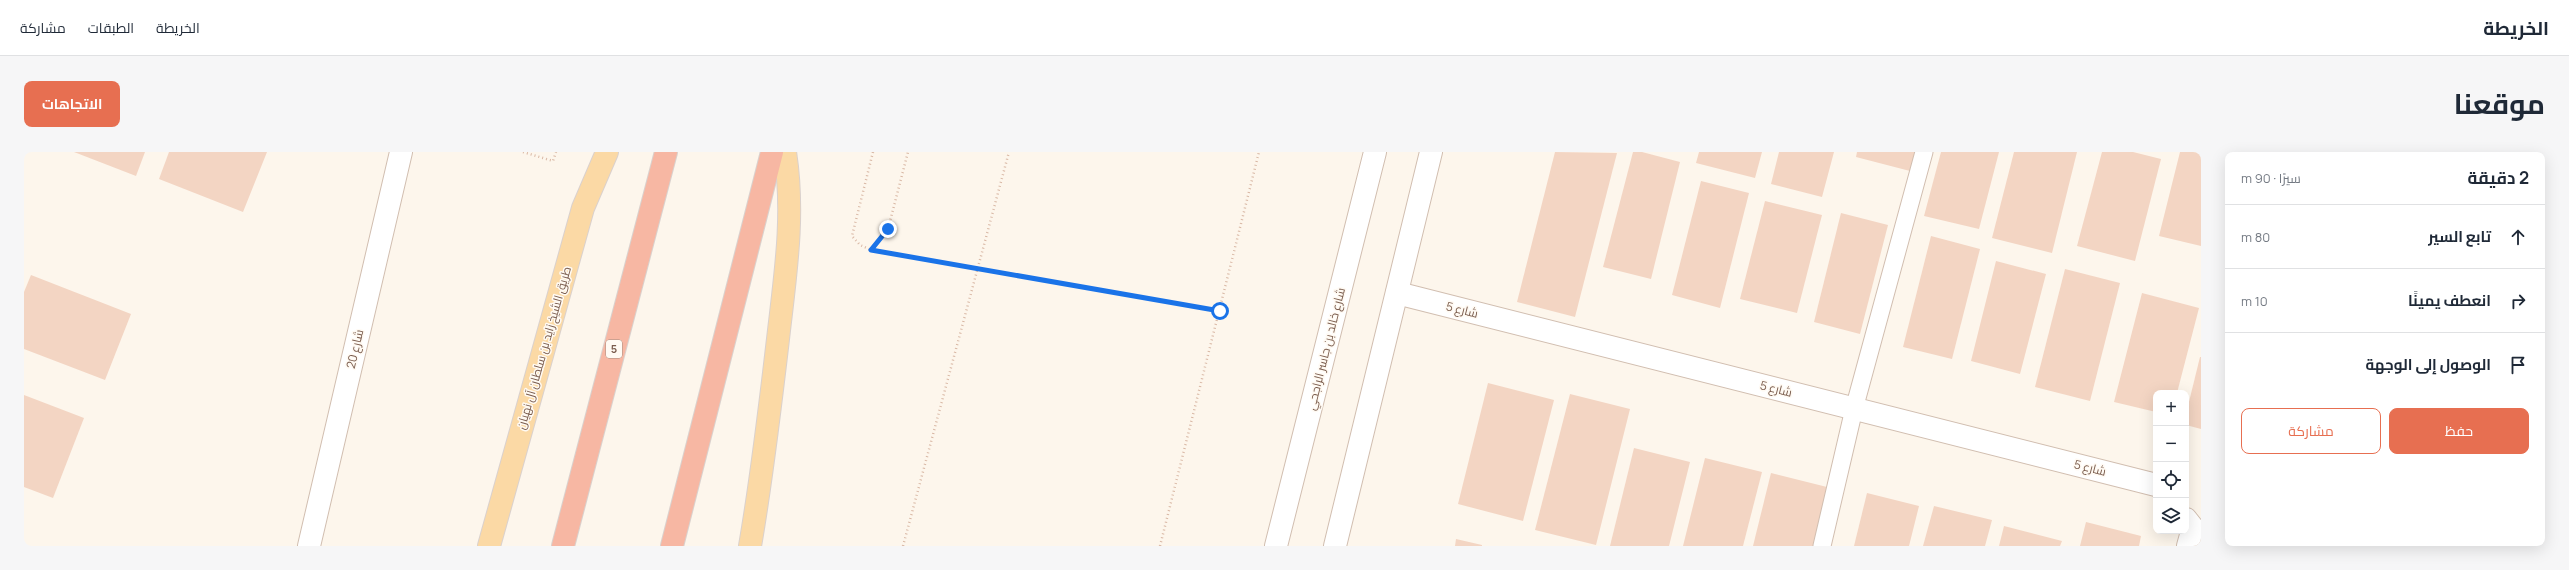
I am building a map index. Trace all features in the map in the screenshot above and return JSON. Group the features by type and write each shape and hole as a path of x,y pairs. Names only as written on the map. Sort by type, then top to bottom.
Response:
{"highway":[{"name":"5","path":"563,546 666,152"},
{"path":"672,546 772,152"}],"main road":[{"name":"طريق الشيخ زايد بن سلطان آل نهيان","path":"489,546 583,208 607,152"},
{"path":"750,546 764,463 789,243 789,178 785,152"}],"street":[{"name":"شارع 20","path":"309,546 401,152"},
{"name":"شارع خالد بن جاسر الراجحي","path":"1276,546 1375,152"},
{"path":"1335,546 1432,152"},
{"name":"شارع 5","path":"1397,293 2153,484"},
{"path":"2188,546 2193,528 2189,523"}],"lane":[{"path":"1822,546 1854,409 1924,152"}],"path":[{"path":"523,152 553,161 556,152"},
{"path":"873,152 852,236 860,245 871,250 977,270 1220,311"},
{"path":"871,250 888,229 908,152"},
{"path":"903,546 1009,152"},
{"path":"1160,546 1259,152"}],"building":[{"path":"74,152 145,152 136,176"},
{"path":"169,152 267,152 243,212 159,179"},
{"path":"1555,152 1617,153 1575,317 1517,302"},
{"path":"1633,152 1642,152 1680,162 1651,279 1603,267"},
{"path":"1699,152 1762,152 1755,178 1696,163"},
{"path":"1779,152 1834,152 1822,197 1771,184"},
{"path":"1857,152 1915,152 1910,171 1856,157"},
{"path":"1941,152 1999,152 1979,229 1924,216"},
{"path":"2014,152 2077,152 2052,253 1992,238"},
{"path":"2102,152 2133,152 2161,159 2135,261 2077,246"},
{"path":"2180,152 2201,152 2201,246 2159,236"},
{"path":"1701,181 1749,193 1720,308 1672,295"},
{"path":"1765,201 1822,215 1797,313 1740,299"},
{"path":"1841,213 1888,225 1860,334 1814,322"},
{"path":"1931,236 1980,249 1952,359 1903,347"},
{"path":"1996,261 2046,274 2020,374 1971,361"},
{"path":"2065,269 2120,283 2090,401 2035,387"},
{"path":"31,275 131,314 105,380 24,349 24,292"},
{"path":"2142,293 2199,308 2178,390 2153,390 2153,411 2114,402"},
{"path":"2201,357 2201,429 2189,426 2189,402"},
{"path":"1488,383 1554,400 1523,521 1458,504"},
{"path":"1570,394 1630,409 1596,545 1535,530"},
{"path":"24,395 84,418 53,498 24,487"},
{"path":"1634,448 1690,462 1669,546 1610,546"},
{"path":"1705,458 1762,472 1743,546 1683,546"},
{"path":"1771,473 1831,488 1816,546 1753,546"},
{"path":"1867,493 1919,506 1909,546 1854,546"},
{"path":"1934,506 1992,520 1985,546 1923,546"},
{"path":"2086,522 2141,536 2139,546 2080,546"},
{"path":"2004,526 2062,541 2060,546 1999,546"},
{"path":"1456,539 1482,545 1482,546 1455,546"}],"route":[{"path":"888,229 871,250 977,270 1220,311"}]}
